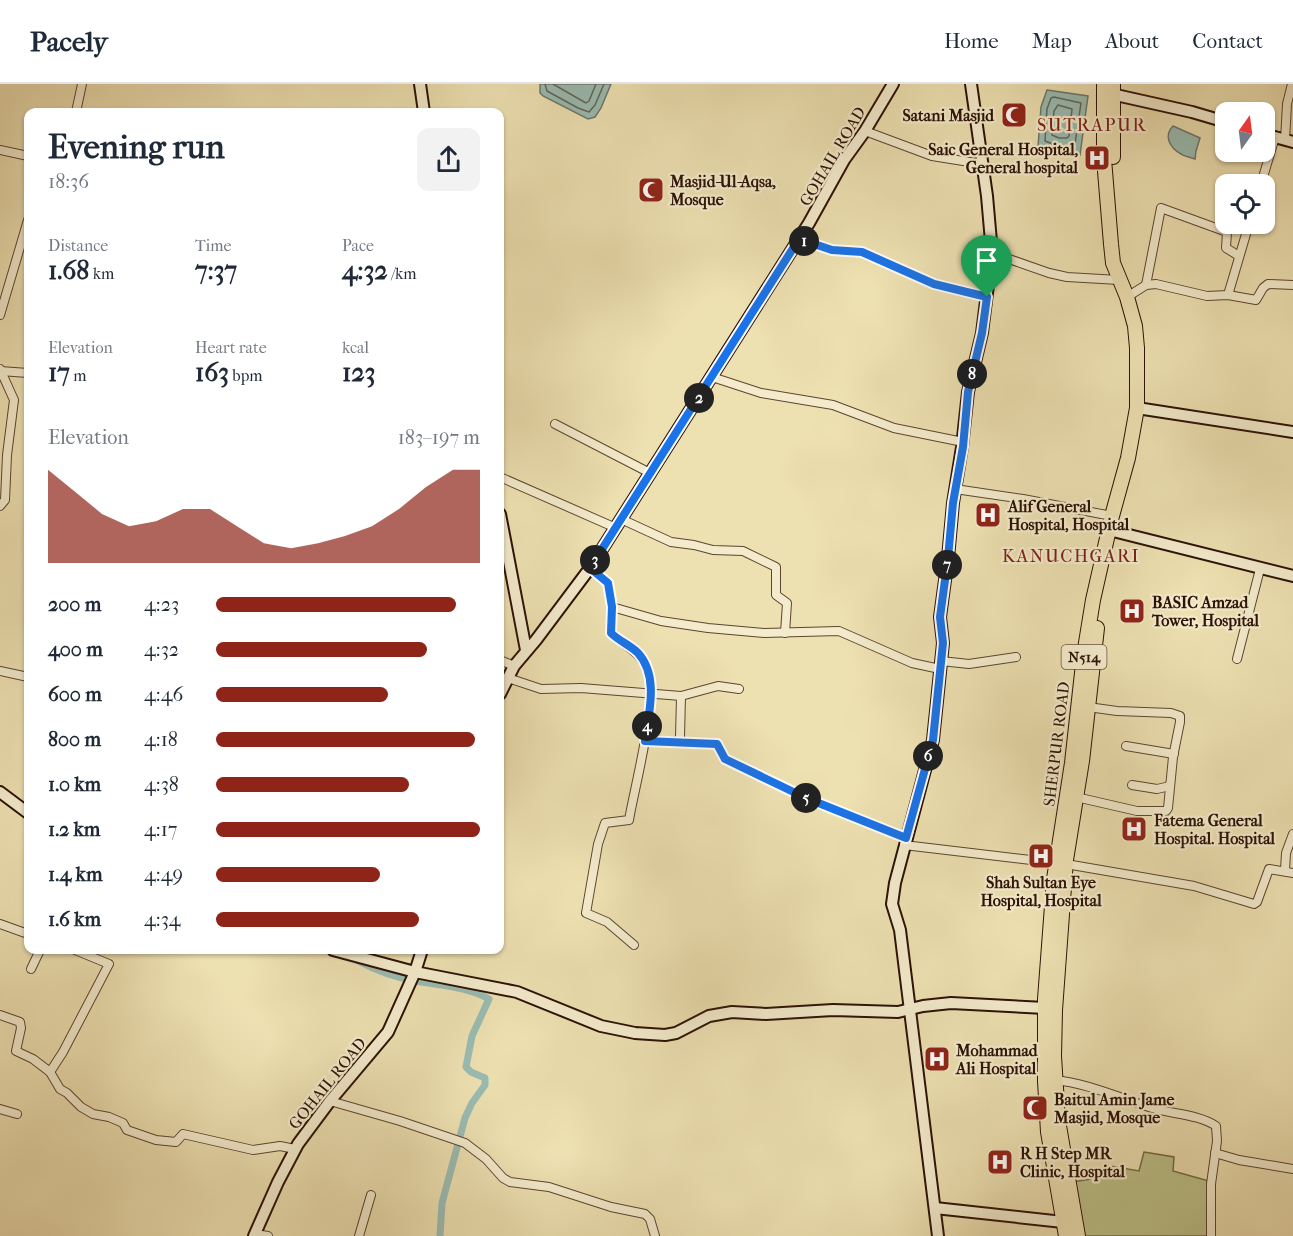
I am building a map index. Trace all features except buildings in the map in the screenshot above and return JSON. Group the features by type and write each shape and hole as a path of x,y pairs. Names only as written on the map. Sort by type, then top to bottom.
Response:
{"highway":[{"name":"SHERPUR ROAD","path":"1108,88 1104,159 1113,262 1119,280 1136,291"},
{"name":"SHERPUR ROAD","path":"1065,1229 1048,1132 1054,1056 1061,863 1076,797 1101,603 1113,531 1141,408 1135,326 1136,291 1121,260 1118,242 1108,88"},
{"name":"SHERPUR ROAD","path":"1078,1236 1051,1080 1045,1008 1084,655 1095,589 1113,531 1112,516 1141,408"}],"street":[{"path":"77,108 82,84"},
{"path":"420,84 423,108"},
{"name":"GOHAIL ROAD","path":"504,686 514,666 590,568 799,239 844,160 865,131 893,84"},
{"path":"938,1236 900,930 892,904 905,842 933,740 943,643 940,617 955,489 968,392 982,333 992,253 987,196 971,84"},
{"path":"1265,174 1284,123 1292,84"},
{"path":"1108,88 1215,119"},
{"path":"865,131 932,156 982,164"},
{"path":"0,150 24,155"},
{"path":"1239,256 1226,248 1227,232 1161,208 1136,291 1165,285 1206,296 1228,295 1256,300 1268,284 1293,285"},
{"path":"0,315 24,234"},
{"path":"1228,295 1246,234"},
{"path":"799,239 832,250 862,252 934,284 987,297"},
{"path":"992,253 1067,277 1119,280"},
{"path":"0,370 24,373"},
{"path":"0,370 14,400 3,455 5,500 0,506"},
{"path":"712,377 760,393 833,405 903,430 963,442"},
{"path":"1141,408 1293,432"},
{"path":"555,424 650,473"},
{"path":"504,479 671,542 713,550 743,551 776,567 776,595 787,603 785,633"},
{"path":"955,489 1112,516"},
{"path":"1113,531 1293,576"},
{"path":"504,535 526,650"},
{"path":"590,568 608,583 612,607 611,633 638,653 649,670 651,694 645,741 629,820 605,823 598,844 586,913 607,922 634,945"},
{"path":"1237,659 1260,569"},
{"path":"612,607 684,626 785,633 839,631 912,663 969,664 1016,657"},
{"path":"504,662 514,666"},
{"path":"0,671 24,676"},
{"path":"508,678 541,689 581,688 681,696 718,686 739,689"},
{"path":"680,737 681,696"},
{"path":"1076,797 1137,811 1166,811 1180,722 1180,716 1177,714 1088,707"},
{"path":"645,741 717,744 725,759 905,842 1061,863 1194,886 1254,904 1257,902 1269,869 1289,872 1287,853 1293,834"},
{"path":"1126,746 1174,754"},
{"path":"1132,785 1157,789 1170,786"},
{"path":"0,792 24,810"},
{"path":"0,924 24,933"},
{"path":"31,969 38,954"},
{"path":"50,1072 63,1052 109,964 85,954"},
{"path":"350,954 413,977 517,992 601,1026 635,1033 665,1035 676,1033 709,1016 732,1012 766,1014 813,1010 910,1010 951,1003 1045,1008"},
{"name":"GOHAIL ROAD","path":"254,1235 295,1149 330,1101 388,1032 413,977 421,954"},
{"path":"0,1015 20,1022 16,1052 33,1059 50,1072 60,1089 81,1107 93,1114 123,1123 127,1130 156,1140 176,1142 183,1134 254,1150 280,1146 295,1149"},
{"path":"1051,1080 1104,1091 1147,1107 1213,1123 1218,1131 1211,1184 1211,1236"},
{"path":"330,1101 460,1141 486,1159 503,1178 510,1182 549,1187 645,1214 650,1219 654,1236"},
{"path":"0,1109 17,1114"},
{"path":"1215,1153 1239,1160 1293,1169"},
{"path":"358,1236 371,1195"},
{"path":"935,1208 1065,1229"},
{"path":"254,1235 268,1236"}],"green space":[{"path":"1144,1152 1174,1157 1173,1171 1209,1181 1210,1236 1082,1236 1072,1182 1103,1177 1105,1165 1139,1171"}],"water":[{"path":"540,84 611,84 601,108 595,117 588,119 543,96 540,93"},
{"path":"1047,90 1088,96 1080,155 1038,147 1041,107"},
{"path":"1173,126 1200,138 1195,159 1183,155 1171,145 1168,134"}],"waterway":[{"path":"357,954 358,961 387,974 463,989 489,999 472,1036 466,1067 471,1072 485,1078 485,1085 465,1118 442,1203 440,1236"}],"place":[{"name":"Satani Masjid","path":"1014,115"},
{"name":"Saic General Hospital, General hospital","path":"1097,158"},
{"name":"Masjid-Ul-Aqsa, Mosque","path":"651,190"},
{"name":"Alif General Hospital, Hospital","path":"988,515"},
{"name":"BASIC Amzad Tower, Hospital","path":"1132,611"},
{"name":"Fatema General Hospital. Hospital","path":"1134,829"},
{"name":"Shah Sultan Eye Hospital, Hospital","path":"1041,856"},
{"name":"Mohammad Ali Hospital","path":"937,1059"},
{"name":"Baitul Amin Jame Masjid, Mosque","path":"1035,1108"},
{"name":"R H Step MR Clinic, Hospital","path":"1000,1162"}],"district":[{"name":"SUTRAPUR","path":"1092,125"},
{"name":"KANUCHGARI","path":"1071,556"}],"route":[{"path":"799,239 832,250 862,252 934,284 987,297 982,333 968,392 963,447 953,503 940,617 943,643 933,740 906,838 806,798 725,759 717,744 645,741 651,694 649,670 638,653 611,633 612,607 608,583 590,568 799,239"}]}
